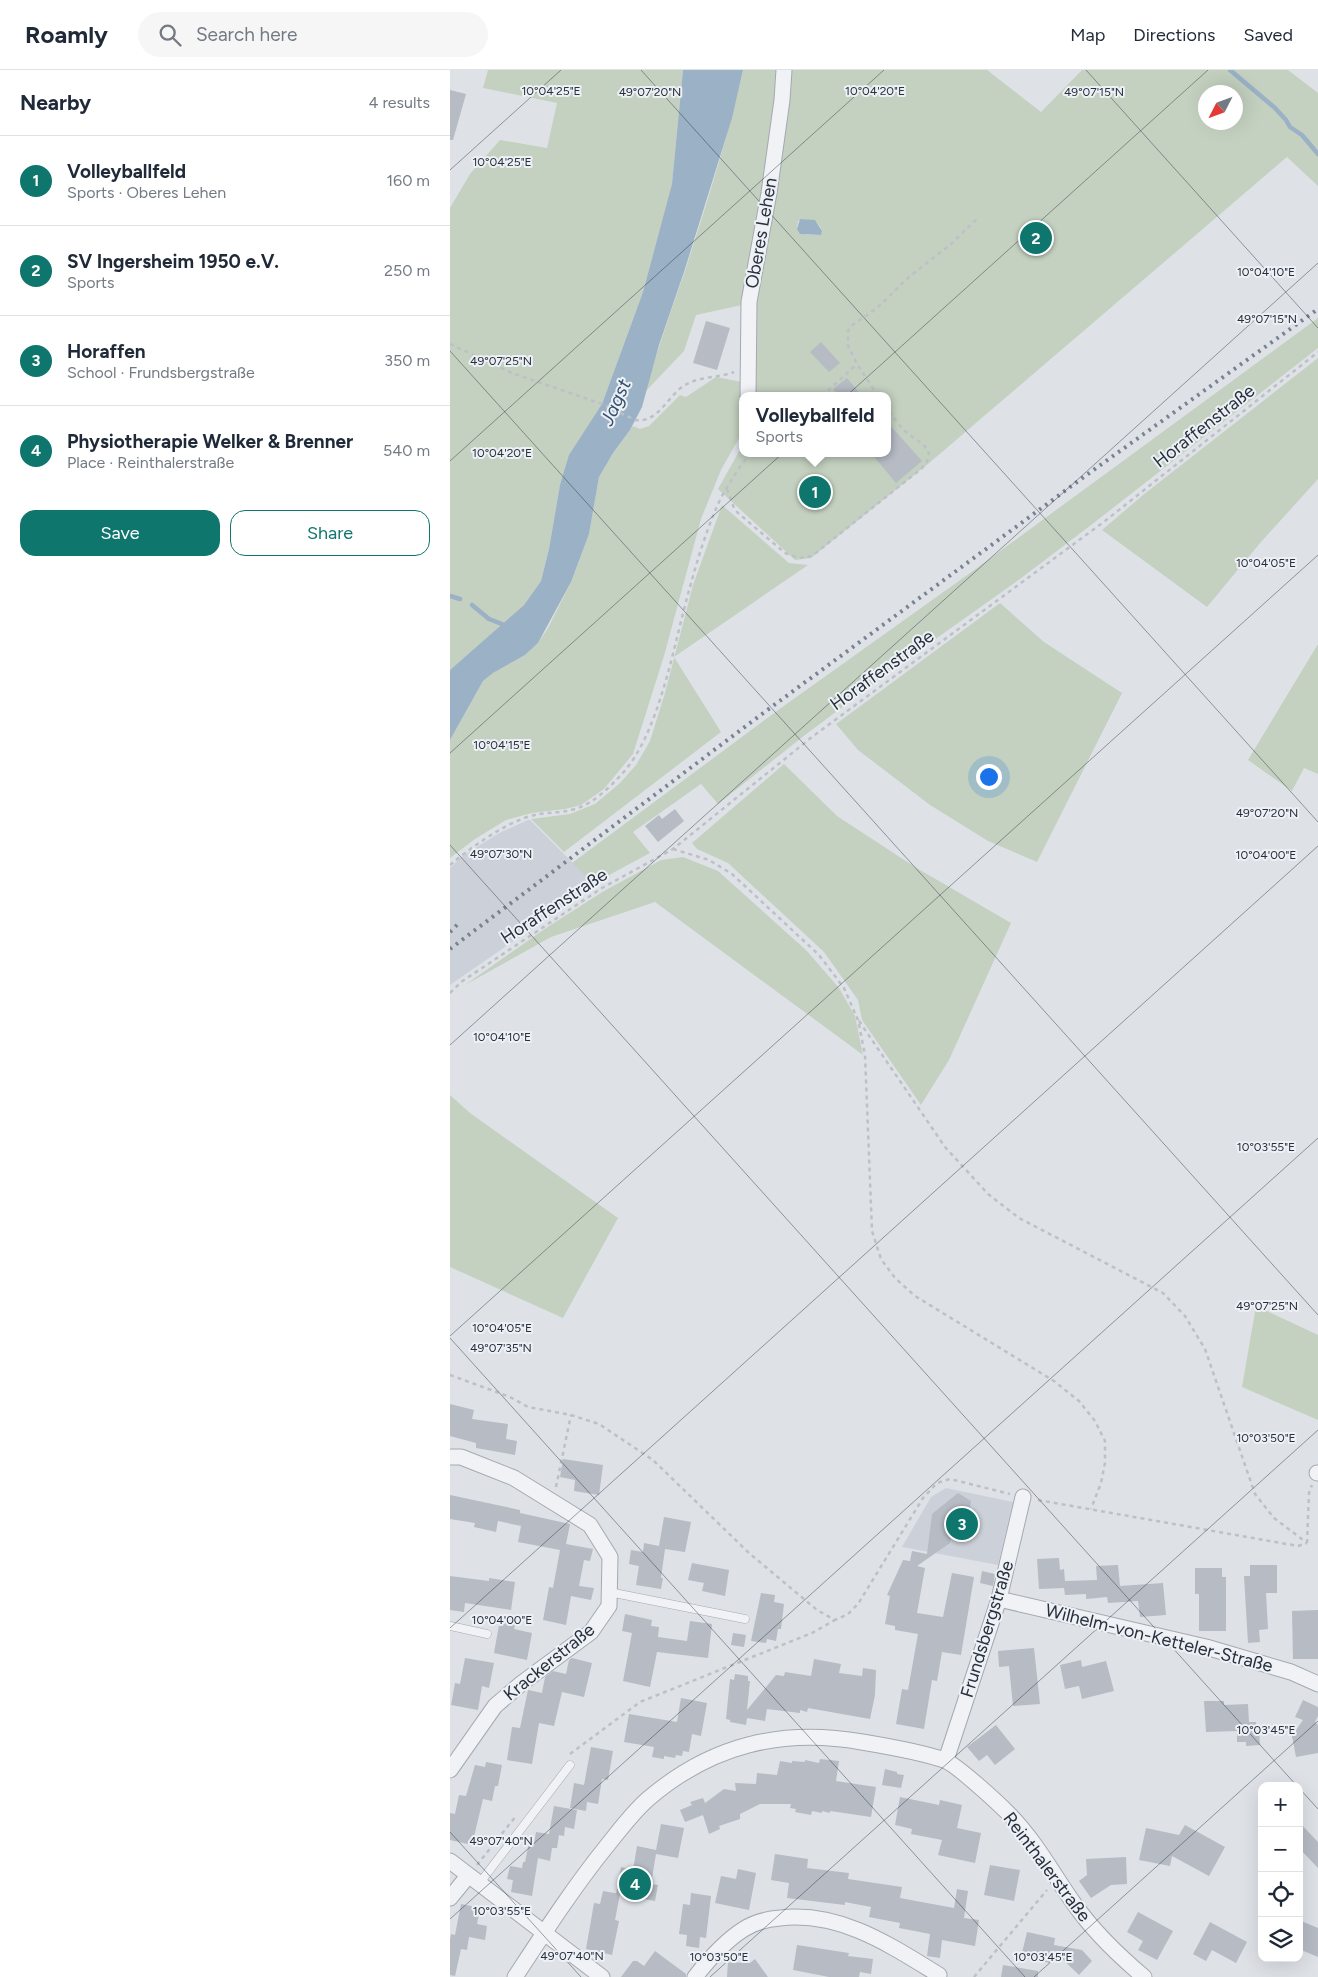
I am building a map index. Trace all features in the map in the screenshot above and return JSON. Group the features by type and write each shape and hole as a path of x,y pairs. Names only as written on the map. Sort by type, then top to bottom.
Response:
{"street":[{"name":"Oberes Lehen","path":"748,392 750,302 769,193 782,100 784,70"},
{"name":"Krackerstraße","path":"450,1457 461,1457 514,1478 590,1524 610,1557 609,1606 591,1632 522,1683 495,1706 450,1770"},
{"name":"Frundsbergstraße","path":"946,1760 999,1598 1023,1497"},
{"name":"Wilhelm-von-Ketteler-Straße","path":"999,1598 1206,1647 1291,1672 1318,1684"},
{"name":"Reinthalerstraße","path":"515,1977 590,1867 646,1800 697,1765 726,1751 755,1742 787,1737 817,1736 874,1744 946,1760 1008,1813 1034,1844 1056,1879 1102,1939 1144,1977"},
{"path":"450,1861 602,1977"},
{"path":"450,1898 474,1880"},
{"path":"695,1977 724,1944 744,1928 764,1920 797,1916 835,1921 863,1932 899,1950 942,1976"}],"lane":[{"path":"610,1592 745,1619"},
{"path":"450,1626 487,1634"},
{"path":"474,1880 570,1765"}],"path":[{"path":"875,392 848,346 847,338 851,326 877,308 909,276 951,244 979,217"},
{"path":"450,344 512,373 602,404 641,421 650,419 685,385 700,379 730,374 748,367"},
{"name":"Horaffenstraße","path":"450,993 461,982 602,888 672,849 812,737 1105,521 1318,352"},
{"path":"826,392 857,364"},
{"path":"726,490 738,513 785,553 799,558 812,556 921,469 927,462 928,451 925,445 907,433 891,414"},
{"path":"450,865 495,834 524,818 538,813 574,810 586,804 621,776 636,756 646,737 660,695 690,584 715,510 747,457"},
{"path":"672,849 709,860 732,874 819,955 844,988 858,1020 945,1147 988,1194 1019,1218 1163,1293 1185,1316 1205,1349 1255,1494 1274,1518 1307,1543"},
{"path":"858,1020 865,1054 872,1231 881,1259 895,1278 915,1296 1054,1381 1079,1402 1094,1420 1105,1442 1105,1463 1101,1483 1090,1509"},
{"path":"450,1375 510,1397 528,1407 572,1415 599,1424 653,1460 749,1553 817,1610 835,1620"},
{"path":"552,1501 572,1415"},
{"path":"1307,1543 1309,1493 1318,1473"},
{"path":"566,1756 640,1702 812,1633 848,1614 858,1604 923,1498 937,1483 950,1479 1023,1497 1298,1546 1307,1543"},
{"path":"474,1880 516,1815"},
{"path":"974,1977 1056,1879"}],"shaded area":[{"path":"528,820 595,885 450,985 450,868 461,857 499,833"},
{"path":"946,1488 1013,1502 998,1565 902,1547 931,1497"}],"green space":[{"path":"488,70 683,70 672,185 643,292 602,404 560,486 549,549 541,581 524,605 450,670 450,208 470,174 500,140 547,148 557,103 483,88"},
{"path":"743,70 779,70 765,189 742,305 696,315 684,351 646,391 709,194 731,120"},
{"path":"789,70 987,70 1041,112 1082,70 1288,70 1318,93 1318,186 1287,157 928,464 811,558 795,560 718,489 739,451 739,457 891,457 891,392 751,392 751,319","holes":["802,219 816,222 822,231 821,235 807,235 797,229 798,221"]},
{"path":"1318,318 1318,348 1020,579 896,667 805,735 718,804 701,784 633,832 650,853 595,885 572,863 781,708 977,568"},
{"path":"1318,358 1318,479 1261,542 1207,607 1102,530 1143,495"},
{"path":"716,377 742,382 741,392 739,392 739,438 721,470 701,519 664,656 633,754 604,789 581,805 532,813 506,820 475,839 450,858 450,740 483,681 493,673 525,655 538,643 548,628 571,582 589,534 599,477 613,453 633,426 640,429 649,426 680,395 686,397"},
{"path":"722,505 789,563 808,565 674,657 693,585"},
{"path":"1000,603 1044,642 1122,693 1037,862 988,841 930,805 858,750 836,724"},
{"path":"1318,644 1318,774 1304,768 1292,791 1248,760"},
{"path":"674,657 721,732 564,852 531,819 570,814 595,804 620,783 636,765 650,741"},
{"path":"784,764 837,816 915,867 1011,923 949,1060 921,1105 862,1020 858,1000 824,952 728,863 697,849 692,843"},
{"path":"683,857 718,871 807,951 839,988 855,1016 863,1055 655,902 551,937 465,985 546,928 604,891 661,860"},
{"path":"450,1095 470,1113 618,1218 563,1318 450,1267"},
{"path":"1256,1306 1318,1335 1318,1420 1242,1387"}],"water":[{"name":"Jagst","path":"683,70 743,70 732,118 659,345 642,407 630,430 613,453 599,477 589,534 571,582 538,643 525,655 493,673 483,681 450,740 450,670 524,605 541,581 549,549 560,485 569,455 602,404 643,292 672,184"},
{"path":"800,219 815,220 822,231 821,235 800,234 797,229"}],"building":[{"path":"450,90 466,94 453,140 450,140"},
{"path":"706,321 730,328 717,370 693,363"},
{"path":"821,342 840,363 829,372 810,352"},
{"path":"847,378 859,392 836,392 833,389"},
{"path":"891,426 922,461 896,483 874,457 891,457"},
{"path":"675,809 684,821 658,842 645,826 659,815 662,819"},
{"path":"450,1404 474,1410 472,1419 508,1424 506,1439 517,1441 515,1455 476,1448 476,1443 450,1436"},
{"path":"563,1459 603,1465 599,1495 574,1491 575,1480 560,1477"},
{"path":"958,1493 971,1501 969,1514 953,1525 950,1543 917,1566 925,1568 917,1613 943,1617 952,1573 974,1577 961,1655 942,1652 937,1681 932,1680 924,1729 896,1724 902,1689 908,1690 918,1634 895,1630 895,1626 885,1624 890,1596 887,1595 903,1560 910,1561 912,1551 927,1554 932,1514"},
{"path":"450,1495 520,1510 520,1513 570,1524 566,1544 593,1549 590,1561 584,1560 579,1586 594,1588 591,1600 571,1596 566,1625 543,1620 549,1587 553,1588 560,1550 518,1542 521,1526 498,1521 496,1532 474,1527 475,1523 450,1519"},
{"path":"664,1517 691,1522 685,1552 665,1549 661,1589 636,1585 639,1566 629,1564 631,1550 643,1552 644,1543 659,1546"},
{"path":"1059,1558 1060,1570 1064,1569 1065,1581 1097,1580 1096,1566 1118,1565 1120,1586 1163,1583 1166,1615 1140,1617 1138,1601 1108,1603 1107,1597 1086,1599 1086,1594 1065,1595 1064,1588 1039,1589 1037,1559"},
{"path":"692,1563 729,1570 725,1596 702,1591 704,1583 688,1580"},
{"path":"1250,1565 1277,1565 1277,1593 1266,1593 1268,1629 1259,1630 1260,1642 1248,1643 1244,1576 1250,1576"},
{"path":"1195,1568 1222,1568 1222,1577 1226,1577 1226,1631 1199,1631 1199,1594 1195,1594"},
{"path":"982,1571 995,1574 993,1586 980,1583"},
{"path":"450,1576 489,1581 489,1578 515,1582 511,1610 465,1603 464,1612 450,1610"},
{"path":"761,1593 775,1595 774,1602 784,1604 781,1629 778,1629 776,1641 767,1639 766,1643 751,1641"},
{"path":"1318,1610 1318,1659 1293,1659 1292,1611"},
{"path":"501,1614 517,1617 514,1629 532,1633 527,1660 494,1653"},
{"path":"625,1614 652,1620 651,1626 659,1627 658,1637 687,1641 690,1621 712,1624 708,1658 657,1652 650,1687 623,1681 632,1633 622,1631"},
{"path":"733,1633 746,1635 744,1647 731,1645"},
{"path":"1034,1648 1040,1704 1013,1706 1009,1666 999,1667 998,1651"},
{"path":"465,1658 494,1663 489,1688 482,1686 478,1710 451,1705 455,1683 460,1684"},
{"path":"572,1658 592,1663 584,1697 562,1692 554,1726 539,1723 532,1764 507,1760 512,1727 520,1728 528,1690 542,1693 545,1677 553,1671 566,1674 569,1660"},
{"path":"814,1659 841,1664 839,1673 862,1676 863,1668 876,1670 875,1695 870,1719 808,1708 807,1712 800,1710 800,1713 767,1709 765,1721 747,1718 746,1725 730,1722 730,1720 726,1719 730,1679 734,1680 735,1674 748,1676 748,1681 750,1681 747,1710 776,1675 784,1676 785,1672 811,1676"},
{"path":"1081,1660 1082,1667 1106,1661 1114,1691 1082,1699 1079,1686 1065,1689 1060,1665"},
{"path":"681,1698 707,1703 701,1736 692,1734 689,1752 683,1751 682,1756 676,1755 675,1758 664,1756 664,1759 652,1757 654,1747 624,1742 629,1714 677,1722"},
{"path":"1303,1700 1318,1707 1318,1716 1315,1722 1318,1725 1318,1753 1296,1757 1292,1736 1303,1720 1295,1717"},
{"path":"1204,1701 1224,1701 1224,1705 1248,1704 1249,1722 1256,1722 1256,1730 1259,1730 1260,1745 1246,1746 1246,1742 1237,1742 1237,1731 1206,1732"},
{"path":"996,1725 1015,1749 995,1765 987,1755 979,1761 967,1747"},
{"path":"591,1747 613,1751 608,1780 602,1779 598,1804 587,1802 586,1811 570,1808 574,1783 584,1785"},
{"path":"820,1759 839,1761 836,1781 876,1787 871,1817 830,1811 830,1813 822,1811 822,1813 812,1811 811,1815 795,1812 796,1809 790,1808 791,1804 760,1804 740,1814 740,1819 719,1826 720,1829 709,1834 703,1815 685,1822 680,1810 692,1805 690,1802 703,1798 705,1803 724,1789 736,1791 735,1783 756,1784 757,1773 777,1775 780,1761 792,1763 792,1761 805,1762 805,1760 819,1763"},
{"path":"486,1762 502,1765 498,1786 495,1786 492,1801 483,1799 472,1845 450,1840 450,1813 455,1814 459,1795 466,1796 475,1765 485,1767"},
{"path":"885,1769 904,1775 901,1788 882,1785"},
{"path":"900,1797 939,1805 940,1800 962,1805 957,1828 981,1833 975,1863 938,1855 942,1840 911,1834 912,1829 895,1825"},
{"path":"554,1806 577,1810 574,1829 565,1827 564,1836 559,1835 557,1848 552,1848 550,1861 538,1858 532,1896 511,1892 513,1880 507,1879 510,1866 522,1868 529,1843 534,1844 536,1832 549,1834"},
{"path":"661,1824 684,1828 678,1858 656,1854 651,1884 658,1885 655,1901 616,1894 621,1867 633,1870 637,1846 656,1850"},
{"path":"1185,1825 1225,1847 1209,1876 1172,1856 1170,1866 1139,1860 1146,1828 1179,1835"},
{"path":"1303,1826 1318,1842 1318,1868 1303,1852"},
{"path":"775,1854 808,1859 807,1868 849,1873 848,1879 902,1887 900,1898 954,1908 957,1889 968,1891 964,1918 979,1920 975,1946 942,1940 940,1958 927,1956 930,1934 899,1928 900,1923 869,1917 871,1907 845,1902 845,1905 787,1898 789,1883 771,1880"},
{"path":"1126,1857 1127,1884 1111,1885 1091,1898 1079,1881 1087,1875 1086,1859"},
{"path":"990,1865 1020,1870 1014,1901 984,1895"},
{"path":"738,1869 756,1873 749,1910 715,1903 721,1876 736,1879"},
{"path":"603,1891 620,1894 615,1920 619,1921 612,1955 586,1949 594,1903 600,1904"},
{"path":"691,1893 711,1896 706,1938 700,1937 699,1948 686,1946 687,1935 679,1934 683,1904 690,1905"},
{"path":"461,1904 480,1908 477,1924 487,1926 485,1940 469,1937 467,1950 461,1949 455,1976 450,1975 450,1940 451,1934 455,1935"},
{"path":"1138,1912 1173,1931 1157,1960 1138,1950 1143,1941 1127,1932"},
{"path":"1210,1922 1247,1942 1236,1963 1212,1950 1206,1961 1193,1954"},
{"path":"1303,1922 1318,1928 1318,1957 1303,1951"},
{"path":"1027,1932 1055,1938 1054,1945 1082,1950 1092,1961 1079,1975 1053,1950 1050,1963 1021,1957"},
{"path":"797,1945 849,1953 848,1956 873,1959 871,1974 860,1972 859,1977 829,1977 793,1970"},
{"path":"655,1951 686,1974 686,1977 621,1977 633,1961 637,1961 644,1966"},
{"path":"755,1959 768,1977 727,1977 728,1962 750,1963"},
{"path":"1003,1965 1038,1971 1038,1977 1001,1977"}],"waterway":[{"path":"1230,70 1275,108 1290,127 1302,135 1318,154"},
{"path":"450,596 460,599"},
{"path":"472,605 489,619 507,626"}],"railway":[{"path":"450,949 762,714 1081,479 1318,309"},
{"path":"450,932 460,922"}],"place":[{"name":"SV Ingersheim 1950 e.V.","path":"1036,238"},
{"name":"Volleyballfeld","path":"815,492"},
{"name":"Horaffen","path":"962,1524"},
{"name":"Physiotherapie Welker & Brenner","path":"635,1884"}]}
